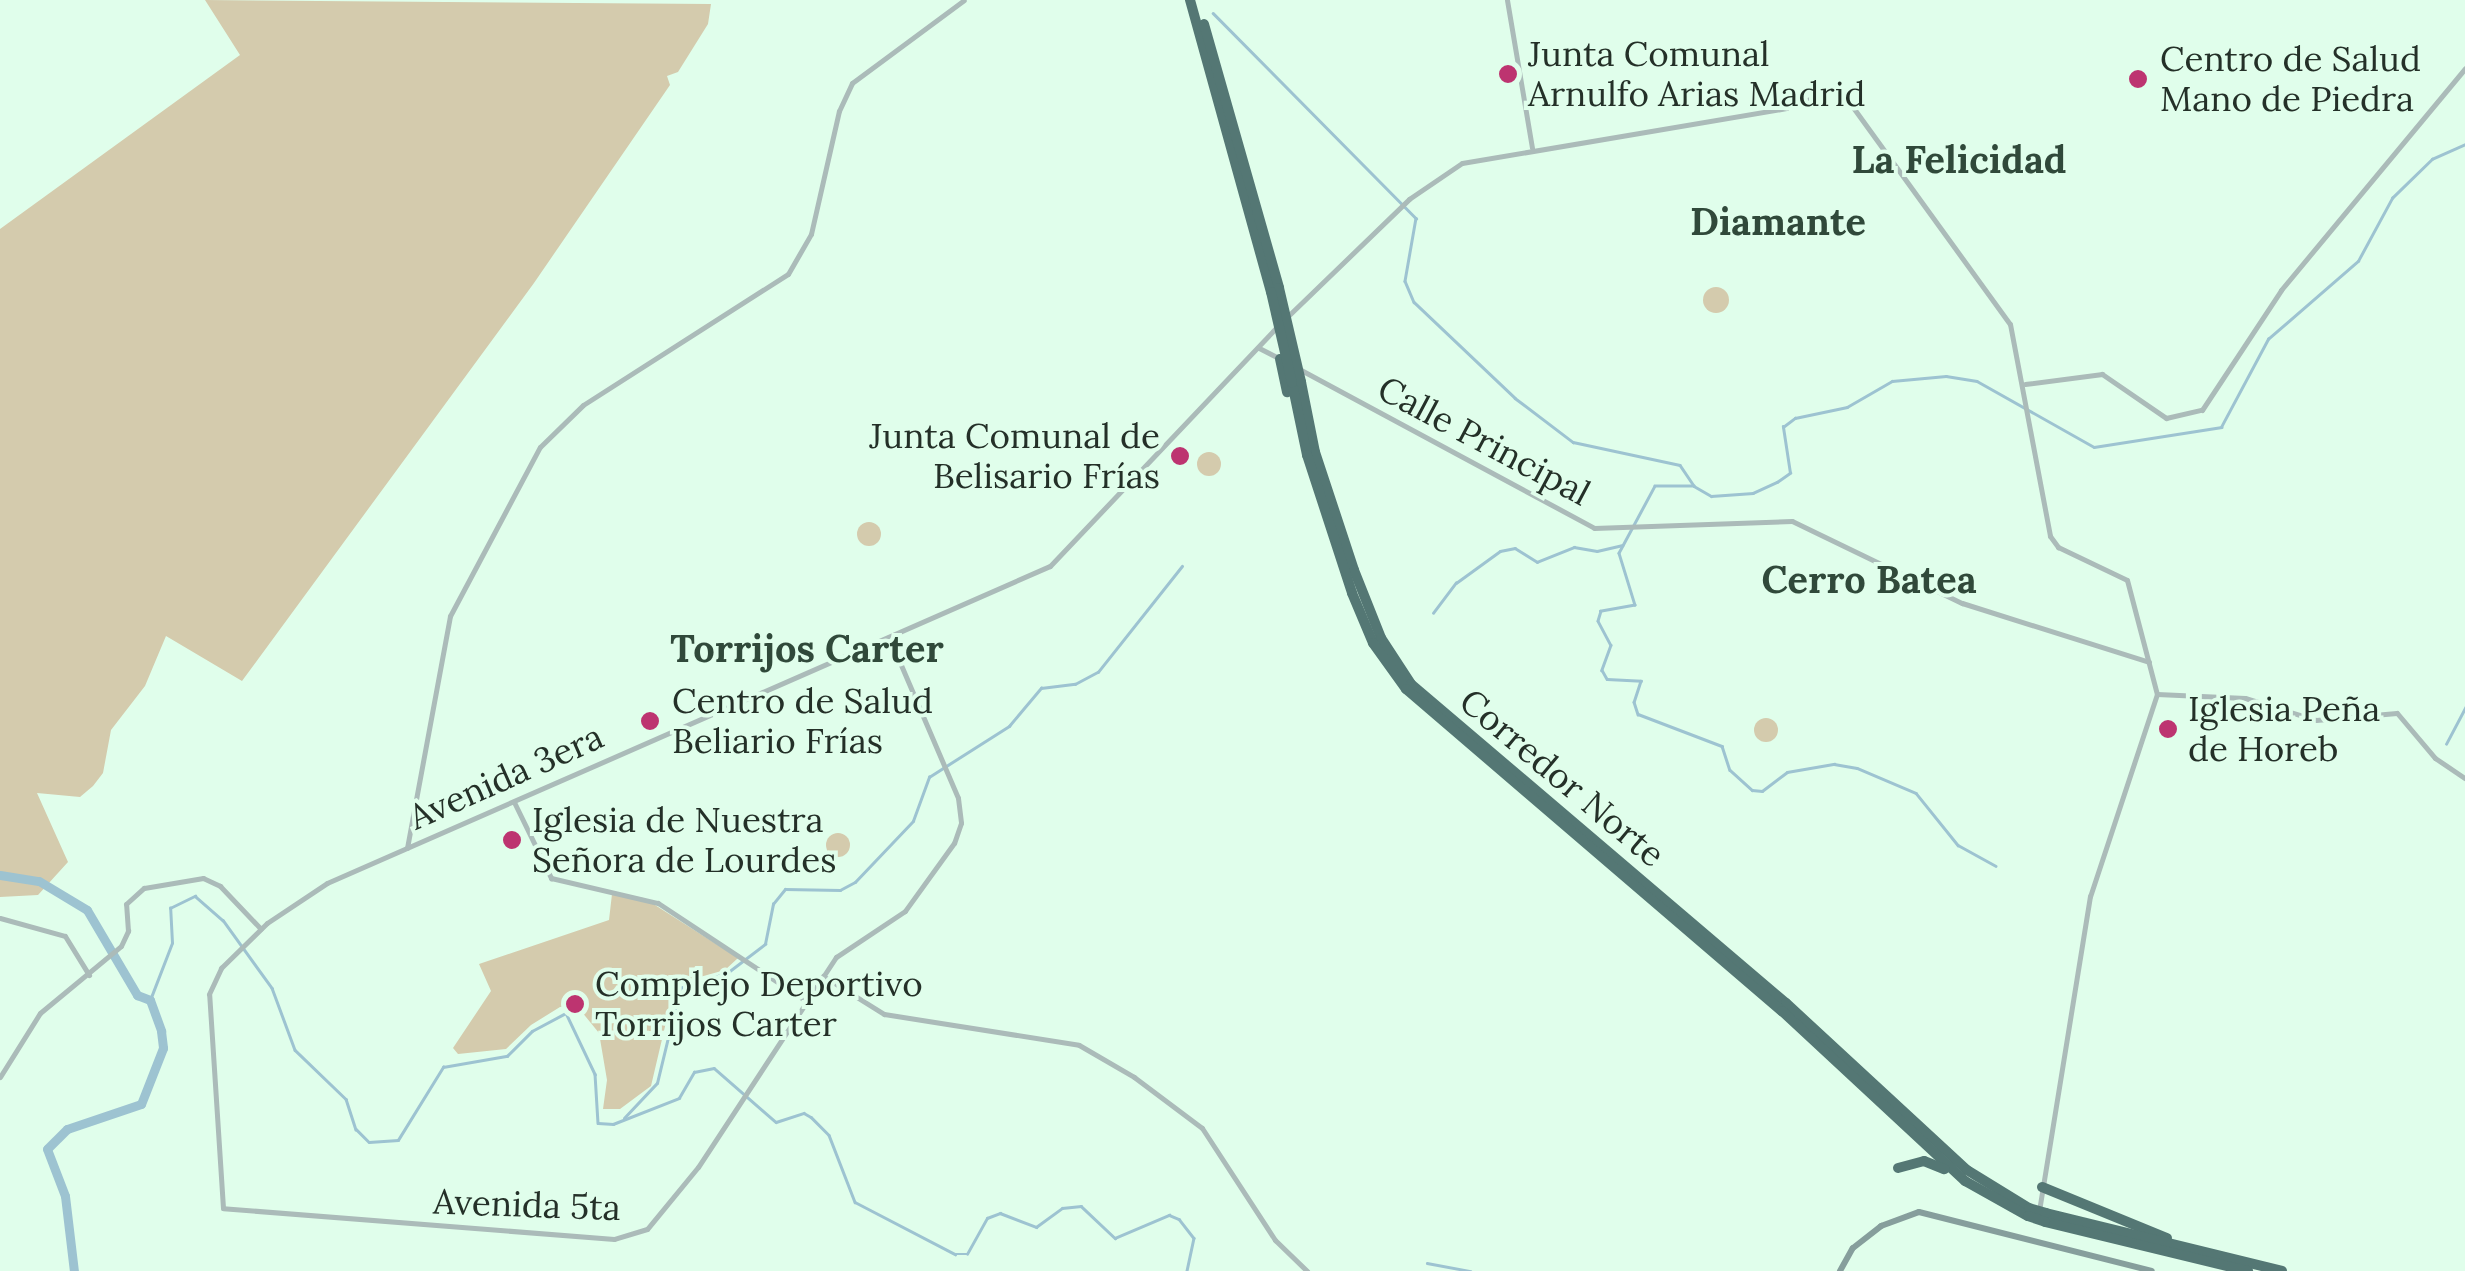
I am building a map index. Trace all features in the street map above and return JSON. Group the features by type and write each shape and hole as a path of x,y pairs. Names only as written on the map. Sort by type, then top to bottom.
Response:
{"highway":[{"name":"Corredor Norte","path":"1194,0 1275,290 1320,497 1352,594 1374,642 1406,690 1571,827"},
{"path":"1280,359 1320,497"},
{"name":"Corredor Norte","path":"1346,572 1410,684 1871,1088 1965,1182 2045,1218 2248,1271"},
{"name":"Corredor Norte","path":"1916,1130 1966,1170 2029,1212"},
{"path":"1898,1168 1931,1162 1965,1182"},
{"path":"2042,1187 2201,1252"},
{"name":"Corredor Norte","path":"2045,1218 2282,1271"}],"main road":[{"path":"1840,1271 1866,1237 1902,1214 1944,1216 2152,1271"}],"street":[{"path":"408,848 450,616 540,448 583,405 788,274 811,234 839,111 852,83 964,0"},
{"path":"1507,0 1532,148"},
{"path":"2034,1239 2090,896 2157,694 2126,580 2058,547 2050,536 2025,384 2102,374 2166,418 2202,410 2281,290 2465,68"},
{"name":"Avenida 3era","path":"223,1208 210,994 232,956 261,929 327,882 1061,558 1259,348 1400,207 1462,163 1532,148 1786,108 1839,88 2010,324 2025,384"},
{"name":"Calle Principal","path":"1259,348 1577,522 1636,528 1792,521 1962,603 2149,662"},
{"name":"Avenida 5ta","path":"223,1208 626,1238 647,1229 676,1197 750,1082 846,946 905,911 938,870 962,823 948,772 888,637"},
{"path":"2157,694 2245,698 2316,720 2396,714 2435,758 2465,778"},
{"path":"514,802 550,878 649,898 806,1002"},
{"path":"0,1077 30,1023 103,966 121,946 132,895 185,878 220,886 261,929"},
{"path":"0,918 66,936 90,975"},
{"path":"823,976 884,1014 1079,1046 1134,1077 1211,1138 1275,1240 1307,1271"}],"shaded area":[{"path":"205,0 711,4 708,24 678,72 667,76 670,85 534,283 242,681 166,636 145,686 111,730 103,773 93,786 80,797 37,793 68,862 38,895 0,897 0,229 240,55"},
{"path":"1716,287 1725,291 1729,300 1725,309 1716,313 1707,309 1703,300 1707,291"},
{"path":"1209,452 1221,464 1209,476 1197,464"},
{"path":"869,522 878,525 878,543 869,546 860,543 857,534 860,525"},
{"path":"1766,718 1778,730 1766,742 1754,730"},
{"path":"838,833 847,836 847,854 838,857 829,854 826,845 829,836"},
{"name":"Complejo Deportivo Torrijos Carter","path":"612,894 644,898 738,958 725,970 675,984 651,1086 620,1109 603,1109 607,1080 599,1033 577,1006 560,1007 531,1025 506,1049 458,1054 453,1048 491,991 479,964 609,920"}],"waterway":[{"path":"1213,13 1416,218 1405,281 1414,302 1515,398 1573,442 1680,465 1694,486 1711,496 1753,493 1777,482 1790,473 1783,427 1795,418 1847,407 1892,381 1946,376 1977,381 2094,447 2221,427 2268,339 2358,261 2392,198 2432,159 2465,144"},
{"path":"1694,486 1655,486 1619,553 1635,605 1601,611 1598,621 1611,645 1602,670 1607,679 1641,681 1634,702 1638,714 1722,746 1730,770 1752,790 1762,791 1787,772 1834,764 1857,768 1916,793 1958,845 1996,866"},
{"path":"1433,613 1456,583 1500,551 1515,548 1537,562 1574,547 1597,551 1622,545"},
{"path":"624,1118 657,1083 680,988 727,973 765,944 773,904 785,889 840,890 855,882 913,821 929,777 1009,726 1041,688 1075,684 1098,672 1182,566"},
{"path":"2446,744 2465,708"},
{"path":"0,875 39,881 87,910 137,995 150,1000 161,1031 163,1048 141,1104 67,1129 47,1149 65,1196 74,1271"},
{"path":"150,1000 172,943 170,908 195,896 223,920 272,988 295,1050 346,1099 356,1129 369,1142 398,1140 443,1067 507,1056 532,1031 566,1013 595,1074 598,1123 613,1124 679,1098 694,1072 714,1068 776,1122 804,1113 811,1117 829,1135 855,1202 955,1254 967,1254 987,1218 1000,1213 1036,1227 1062,1208 1081,1206 1115,1238 1169,1215 1179,1219 1194,1238 1187,1271"},
{"path":"1427,1263 1470,1271"}],"place":[{"name":"Junta Comunal Arnulfo Arias Madrid","path":"1508,74"},
{"name":"Centro de Salud Mano de Piedra","path":"2138,79"},
{"name":"Junta Comunal de Belisario Frías","path":"1180,456"},
{"name":"Centro de Salud Beliario Frías","path":"650,721"},
{"name":"Iglesia Peña de Horeb","path":"2168,729"},
{"name":"Iglesia de Nuestra Señora de Lourdes","path":"512,840"},
{"name":"Complejo Deportivo Torrijos Carter","path":"575,1004"}],"district":[{"name":"La Felicidad","path":"1959,160"},
{"name":"Diamante","path":"1778,222"},
{"name":"Cerro Batea","path":"1869,580"},
{"name":"Torrijos Carter","path":"807,649"}]}
